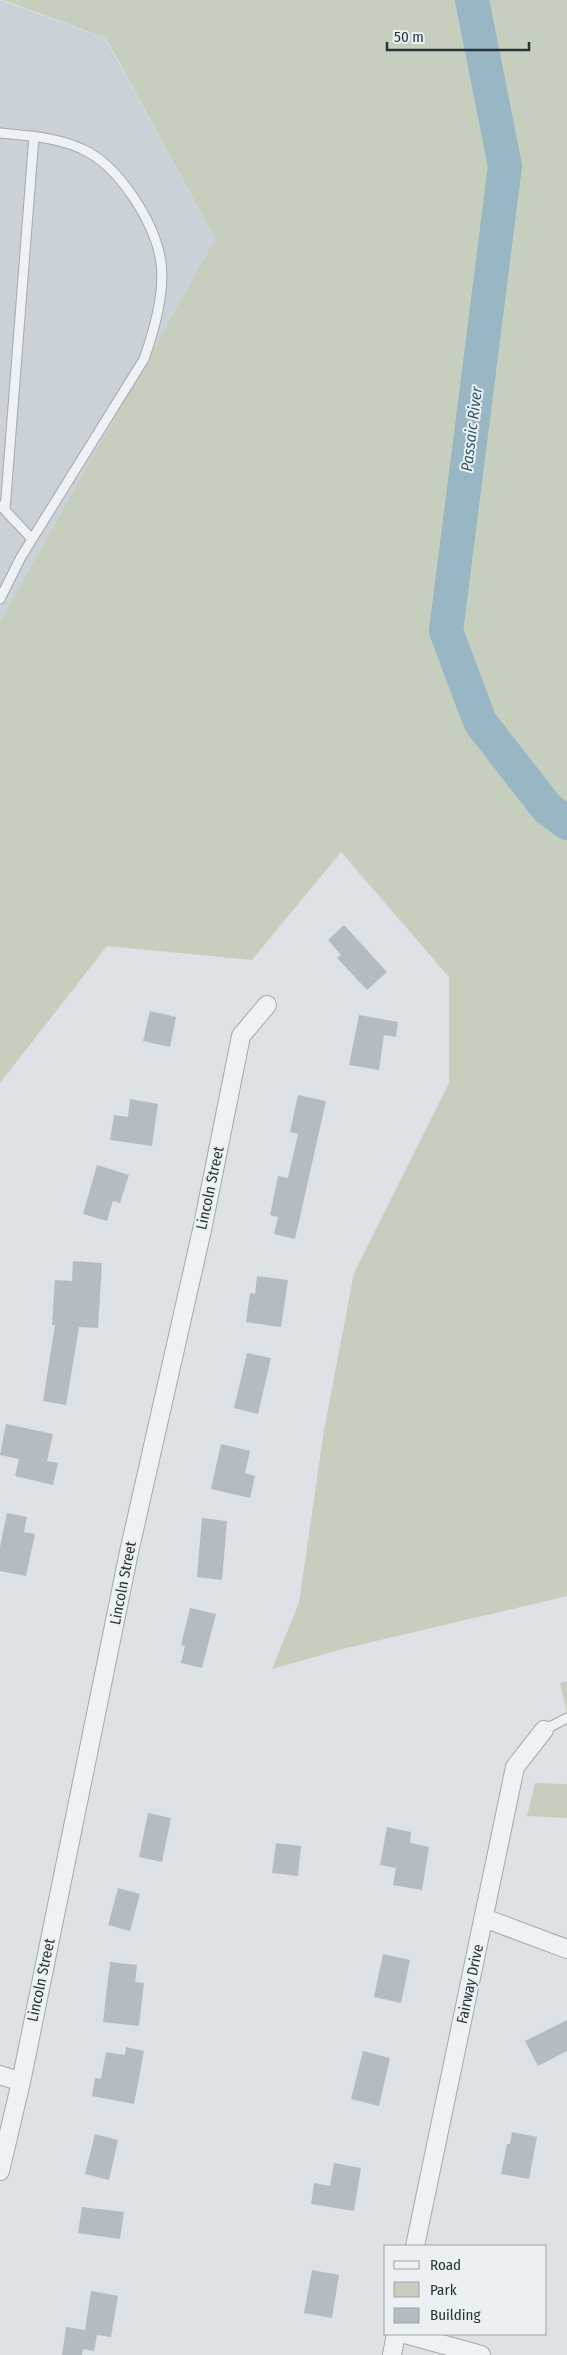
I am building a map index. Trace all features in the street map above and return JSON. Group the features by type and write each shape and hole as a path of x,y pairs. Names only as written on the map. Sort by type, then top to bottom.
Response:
{"street":[{"name":"Lincoln Street","path":"0,2171 21,2082 129,1552 202,1230 241,1036 268,1006"},
{"name":"Fairway Drive","path":"415,2245 515,1767 544,1730"},
{"path":"484,1918 567,1948"},
{"path":"0,2075 21,2082"},
{"path":"392,2355 396,2335"},
{"path":"409,2335 481,2355"}],"lane":[{"path":"0,133 63,141 84,149 113,173 128,190 143,214 154,238 161,263 154,331 144,359 131,384 32,539 0,599"},
{"path":"32,539 3,508 34,136"},
{"path":"544,1730 567,1718"}],"shaded area":[{"path":"0,0 105,38 215,239 0,621"}],"green space":[{"path":"3,0 567,0 567,1596 346,1648 272,1669 299,1603 324,1430 354,1273 449,1083 449,977 341,852 252,960 107,946 0,1083 0,621 215,239 106,38"},
{"path":"567,1681 567,1713 560,1683"},
{"path":"535,1783 567,1784 567,1818 527,1816"}],"building":[{"path":"344,925 387,972 367,990 337,958 341,955 328,940"},
{"path":"150,1011 176,1017 170,1047 143,1041"},
{"path":"359,1015 398,1022 396,1037 384,1035 379,1070 349,1065"},
{"path":"298,1095 326,1101 295,1239 274,1234 278,1217 270,1215 278,1176 288,1178 298,1134 290,1132"},
{"path":"130,1099 158,1104 152,1146 110,1140 114,1115 128,1117"},
{"path":"97,1165 129,1175 120,1203 113,1201 107,1221 83,1214"},
{"path":"73,1261 102,1263 98,1328 79,1327 66,1405 43,1401 55,1325 52,1325 55,1280 72,1281"},
{"path":"257,1276 288,1280 281,1327 246,1322 250,1293 255,1294"},
{"path":"247,1353 271,1358 258,1414 234,1408"},
{"path":"6,1424 53,1434 47,1461 58,1463 53,1485 15,1476 19,1459 0,1455"},
{"path":"221,1444 250,1451 245,1473 255,1476 250,1498 211,1489"},
{"path":"7,1513 27,1517 24,1532 35,1534 26,1576 0,1571 0,1547"},
{"path":"202,1518 227,1521 222,1580 197,1577"},
{"path":"190,1608 216,1614 202,1668 181,1663 185,1646 181,1645"},
{"path":"148,1813 171,1818 162,1862 139,1857"},
{"path":"387,1827 411,1832 410,1843 429,1847 422,1890 393,1885 396,1868 380,1865"},
{"path":"276,1843 301,1846 298,1876 272,1873"},
{"path":"118,1888 140,1894 130,1931 108,1925"},
{"path":"383,1954 410,1960 401,2003 374,1997"},
{"path":"110,1962 137,1965 135,1982 144,1983 139,2026 103,2022"},
{"path":"567,2020 567,2051 538,2066 525,2041"},
{"path":"126,2047 144,2051 134,2104 92,2096 95,2078 101,2079 106,2052 125,2055"},
{"path":"363,2051 390,2058 379,2106 351,2099"},
{"path":"512,2132 537,2137 529,2179 501,2174 507,2144 510,2144"},
{"path":"95,2134 118,2140 109,2180 85,2174"},
{"path":"334,2163 361,2168 354,2211 311,2204 314,2183 330,2186"},
{"path":"82,2207 124,2212 120,2239 78,2233"},
{"path":"312,2270 339,2275 332,2318 304,2313"},
{"path":"91,2291 118,2296 111,2337 97,2335 94,2351 83,2349 82,2355 62,2355 66,2327 85,2330"}],"waterway":[{"name":"Passaic River","path":"472,0 505,166 446,631 480,722 547,808 567,823"}]}
